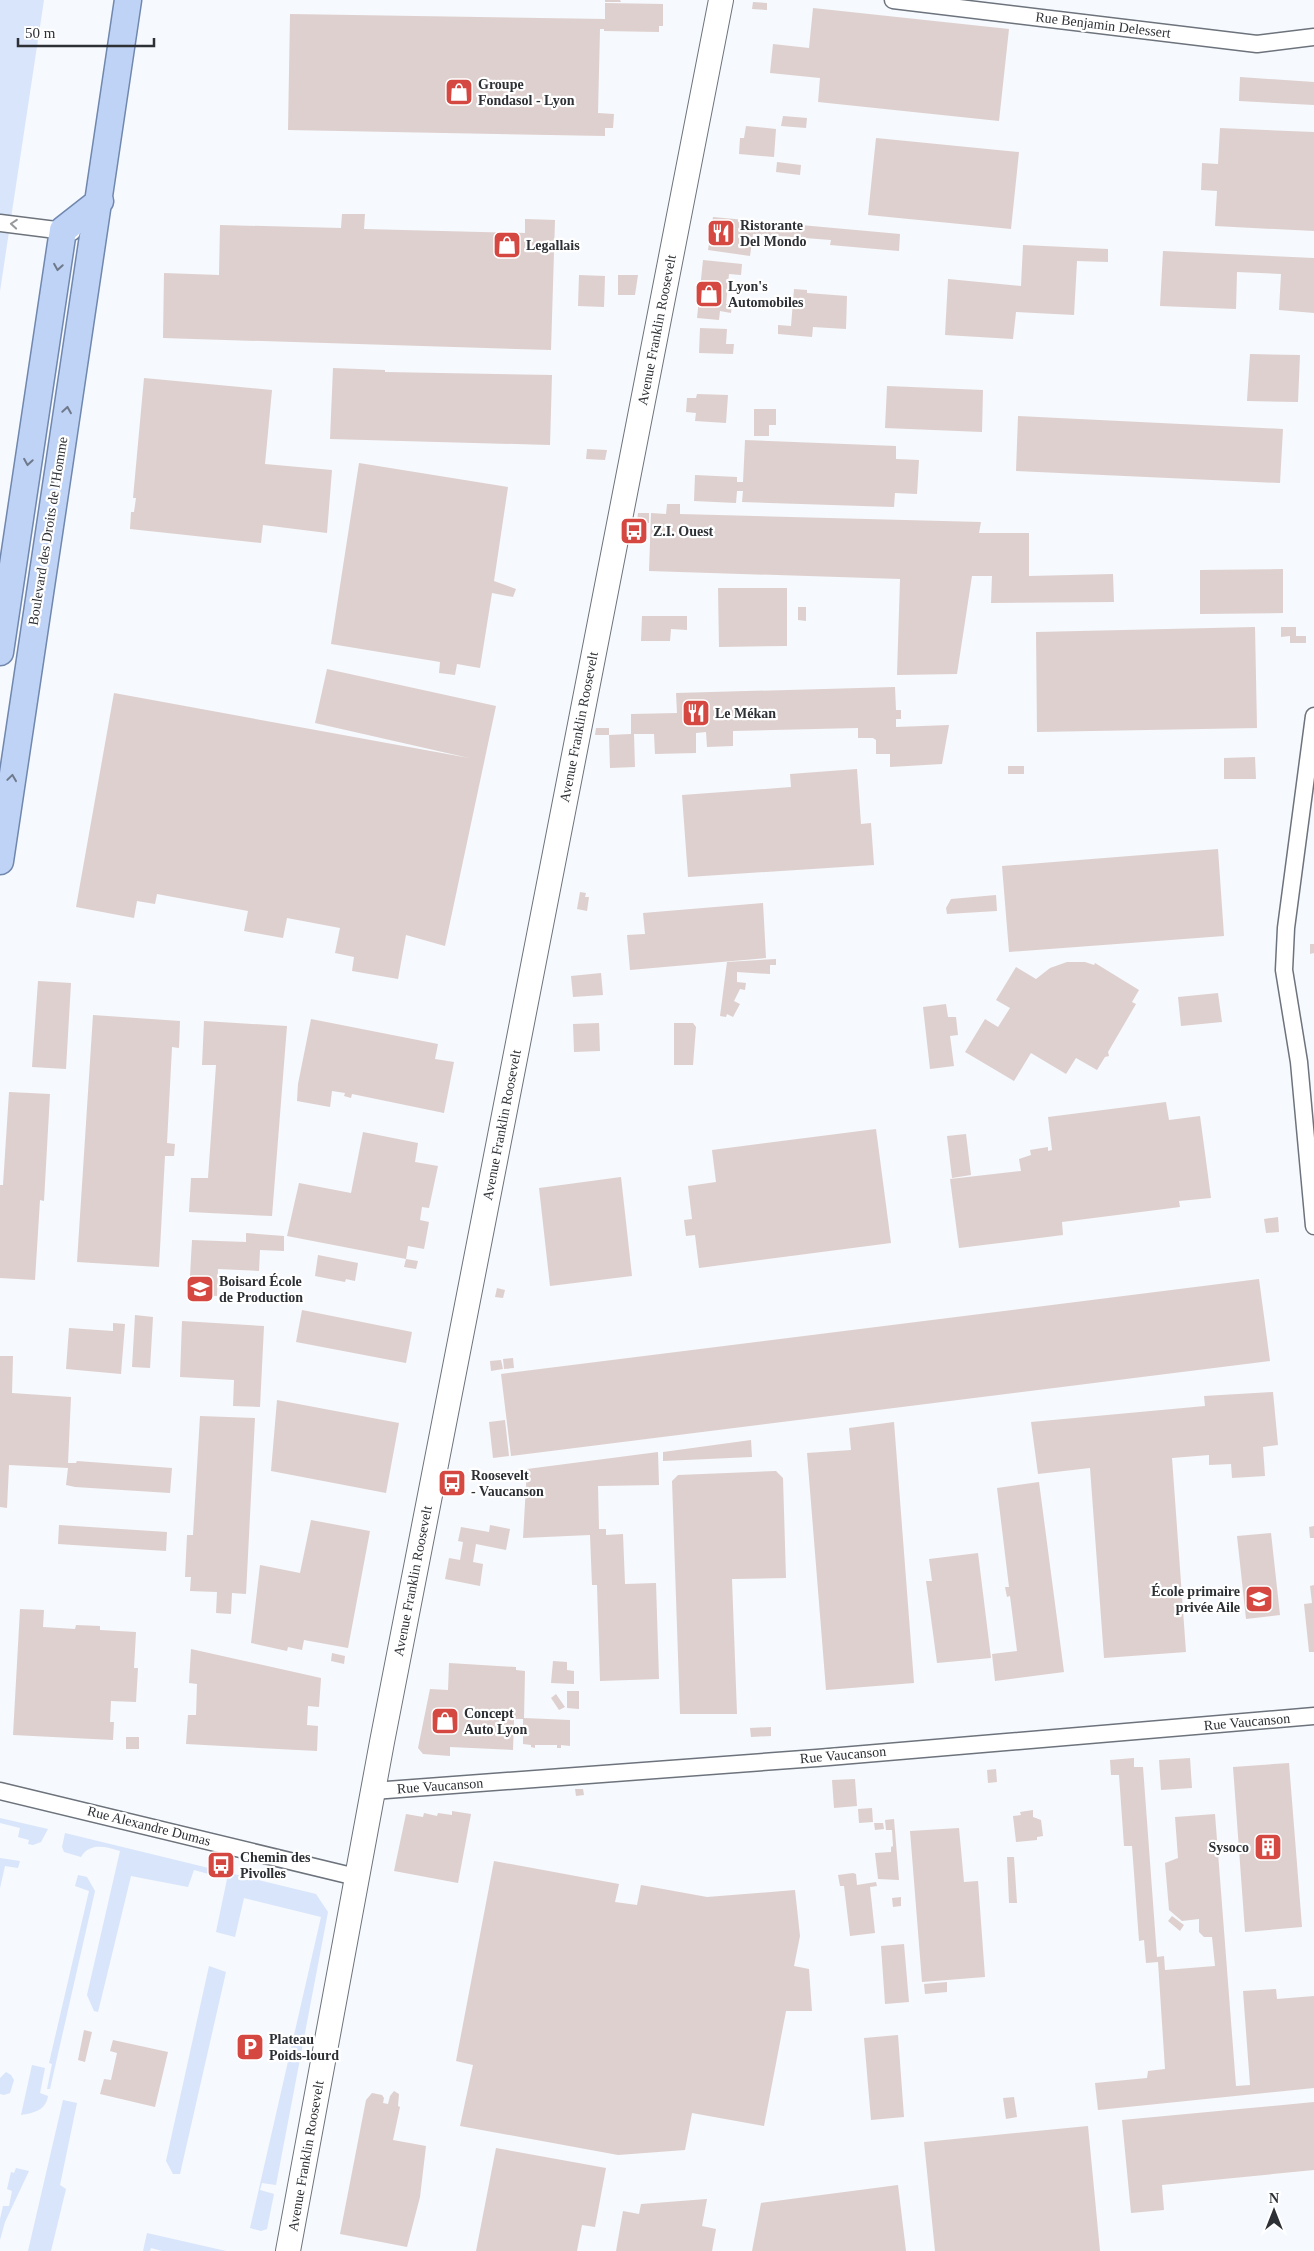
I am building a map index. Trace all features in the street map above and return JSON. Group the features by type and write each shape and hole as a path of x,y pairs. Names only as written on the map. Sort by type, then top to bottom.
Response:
{"main road":[{"name":"Boulevard des Droits de l'Homme","path":"0,861 41,575 100,201 128,0"},
{"path":"63,230 100,201"},
{"name":"Boulevard des Droits de l'Homme","path":"0,652 63,230"}],"street":[{"name":"Avenue Franklin Roosevelt","path":"288,2251 356,1877 721,0"},
{"name":"Rue Benjamin Delessert","path":"893,0 1257,44 1314,37"},
{"path":"0,223 94,235"},
{"path":"1314,716 1286,928 1284,970 1299,1062 1314,1226"},
{"name":"Rue Vaucanson","path":"373,1791 817,1758 1314,1716"},
{"name":"Rue Alexandre Dumas","path":"0,1791 356,1877"}],"shaded area":[{"path":"0,0 44,0 0,291"},
{"path":"0,1818 48,1829 41,1842 33,1845 28,1844 29,1840 18,1837 20,1828 0,1823"},
{"path":"65,1833 316,1894 328,1912 276,2185 262,2183 260,2190 274,2194 267,2229 261,2231 250,2228 321,1917 244,1898 235,1937 216,1932 227,1879 194,1870 188,1887 131,1876 98,2012 94,2011 87,1995 120,1851 104,1847 94,1847 85,1852 81,1857 64,1852 62,1847"},
{"path":"0,1858 20,1861 18,1868 5,1866 0,1888"},
{"path":"78,1875 87,1877 95,1891 50,2089 47,2089 52,2064 49,2063 89,1891 75,1886"},
{"path":"209,1966 226,1972 180,2174 173,2174 166,2161"},
{"path":"32,2065 45,2068 40,2093 48,2096 47,2101 42,2108 35,2112 21,2115"},
{"path":"6,2072 14,2080 10,2093 4,2095 0,2094 0,2078"},
{"path":"63,2100 77,2103 60,2185 66,2189 51,2251 28,2251"},
{"path":"16,2168 29,2171 5,2222 0,2240 0,2219 3,2206 9,2206 12,2191 7,2189 11,2172 14,2173"},
{"path":"147,2233 226,2251 162,2251 151,2248 150,2251 143,2251"}],"building":[{"path":"605,0 620,0 621,2 605,2"},
{"path":"753,2 767,3 767,10 752,9"},
{"path":"605,3 663,4 663,26 659,26 659,32 604,31 604,29 600,29 598,113 614,114 613,128 605,128 605,136 288,130 290,14 605,19"},
{"path":"813,8 1009,29 999,121 818,102 820,78 770,73 773,44 809,48"},
{"path":"1240,77 1314,82 1314,105 1239,101"},
{"path":"783,116 807,118 806,128 781,126"},
{"path":"746,126 776,129 774,157 739,154 740,138 744,138"},
{"path":"1220,128 1314,132 1314,231 1215,226 1217,191 1201,190 1202,163 1218,164"},
{"path":"876,138 1019,152 1011,229 868,215"},
{"path":"777,162 801,165 800,175 776,172"},
{"path":"342,214 365,214 364,229 525,233 525,219 555,220 551,350 163,338 164,273 219,275 220,225 341,228"},
{"path":"713,217 900,234 899,251 830,245 831,240 753,234 750,256 708,250"},
{"path":"1023,245 1108,249 1108,262 1077,261 1074,315 1016,312 1013,339 945,335 948,279 1021,286"},
{"path":"1163,251 1314,258 1314,313 1279,310 1281,274 1237,272 1236,309 1160,306"},
{"path":"703,260 742,264 741,275 729,274 726,304 732,304 731,313 720,311 719,320 697,318"},
{"path":"579,275 605,276 604,307 578,306"},
{"path":"618,275 638,275 635,295 618,295"},
{"path":"794,289 807,290 807,293 847,296 846,329 813,327 812,337 778,334 778,325 791,326"},
{"path":"700,328 727,329 726,344 734,344 733,354 699,353"},
{"path":"1250,354 1300,355 1298,402 1247,401"},
{"path":"333,368 385,370 385,372 552,375 550,445 330,439"},
{"path":"144,378 272,390 265,464 332,470 327,533 263,525 261,543 130,529 131,512 134,512 136,498 133,498"},
{"path":"887,386 983,390 982,432 885,428"},
{"path":"697,394 728,395 726,423 695,421 696,413 686,412 687,398 696,398"},
{"path":"754,409 776,409 776,425 769,425 769,436 754,436"},
{"path":"1018,416 1283,429 1280,483 1016,471"},
{"path":"745,440 896,446 896,459 919,460 917,494 895,493 894,507 742,502 743,491 737,491 736,503 694,501 695,475 737,477 737,482 743,482"},
{"path":"587,449 607,450 605,460 586,459"},
{"path":"359,463 508,487 494,581 516,589 513,597 492,593 480,668 457,664 455,675 439,673 440,662 331,644"},
{"path":"667,504 680,504 680,514 981,522 979,533 1029,533 1029,576 1113,574 1114,602 991,603 992,576 972,576 957,674 897,675 900,579 649,571 651,513 666,514"},
{"path":"638,513 649,513 649,523 637,523"},
{"path":"1283,569 1283,613 1200,614 1200,570"},
{"path":"718,588 787,588 787,646 719,647"},
{"path":"798,607 806,607 806,621 798,620"},
{"path":"642,616 687,616 687,630 671,629 670,641 641,641"},
{"path":"1255,627 1257,728 1037,732 1036,632"},
{"path":"1281,627 1296,627 1296,636 1306,636 1306,643 1290,643 1290,636 1281,637"},
{"path":"327,669 496,706 445,946 406,935 398,979 352,971 354,957 335,953 340,928 287,918 283,938 244,931 248,911 157,894 155,904 137,901 134,918 76,907 114,693 469,758 315,723"},
{"path":"895,687 896,710 901,710 901,719 896,719 896,727 949,725 942,764 890,767 890,754 876,754 876,740 873,738 858,738 858,728 733,731 733,746 707,747 706,732 696,733 696,753 655,754 654,734 634,734 635,767 610,768 609,735 631,734 631,714 677,713 676,693"},
{"path":"596,728 609,728 609,735 595,735"},
{"path":"1255,757 1256,779 1224,779 1224,758"},
{"path":"1008,766 1024,766 1024,774 1008,774"},
{"path":"857,769 861,824 871,823 874,865 688,877 682,795 791,787 790,774"},
{"path":"1218,849 1224,936 1009,952 1002,866"},
{"path":"580,892 586,893 585,897 589,897 587,911 577,909"},
{"path":"996,895 997,911 947,914 946,908 951,899"},
{"path":"763,903 766,958 630,970 627,935 645,934 643,913"},
{"path":"1310,944 1314,944 1314,953 1310,954"},
{"path":"776,959 776,965 770,965 770,974 737,972 737,982 746,983 745,990 740,989 734,1001 740,1004 733,1017 727,1014 726,1017 720,1016 727,962"},
{"path":"1067,962 1085,962 1094,965 1095,963 1139,990 1132,1002 1136,1004 1108,1052 1109,1056 1105,1057 1097,1070 1076,1058 1066,1074 1031,1053 1014,1081 965,1052 985,1019 998,1027 1010,1008 996,1000 1016,967 1036,979 1050,968"},
{"path":"601,973 603,995 573,997 571,976"},
{"path":"38,981 71,983 66,1069 32,1067"},
{"path":"1218,993 1222,1022 1181,1026 1178,997"},
{"path":"946,1004 948,1017 956,1017 958,1035 950,1036 954,1066 930,1069 923,1007"},
{"path":"93,1015 180,1021 179,1048 172,1047 167,1143 175,1144 174,1156 165,1156 159,1267 77,1262"},
{"path":"311,1019 438,1044 435,1059 454,1062 444,1113 352,1094 351,1098 344,1096 345,1093 332,1091 330,1107 297,1101 298,1084"},
{"path":"204,1021 287,1026 272,1216 189,1212 191,1178 208,1178 216,1065 202,1065"},
{"path":"599,1023 600,1051 574,1052 573,1024"},
{"path":"674,1023 693,1023 696,1027 693,1065 674,1065"},
{"path":"9,1092 50,1094 44,1201 40,1200 35,1280 0,1278 0,1185 3,1185"},
{"path":"1166,1102 1169,1120 1200,1116 1211,1198 1179,1201 1180,1207 1062,1222 1063,1235 959,1248 950,1179 1021,1171 1019,1159 1031,1155 1030,1150 1048,1147 1048,1151 1052,1150 1048,1117"},
{"path":"876,1129 891,1243 699,1268 695,1235 686,1236 684,1220 692,1219 688,1186 716,1182 712,1150"},
{"path":"363,1132 418,1143 415,1162 438,1166 429,1208 422,1207 420,1220 429,1222 424,1249 408,1246 406,1259 287,1236 299,1183 351,1193"},
{"path":"966,1134 971,1175 952,1178 947,1136"},
{"path":"621,1177 632,1276 550,1286 539,1188"},
{"path":"1278,1217 1279,1232 1266,1233 1264,1219"},
{"path":"246,1233 284,1236 284,1251 260,1250 259,1271 218,1269 217,1296 189,1294 192,1240 246,1242"},
{"path":"318,1255 358,1263 355,1281 346,1279 345,1282 315,1276"},
{"path":"406,1259 418,1261 416,1269 404,1267"},
{"path":"1259,1279 1270,1361 511,1456 501,1374"},
{"path":"497,1288 505,1290 503,1298 495,1297"},
{"path":"302,1310 412,1332 406,1363 296,1342"},
{"path":"135,1315 153,1317 150,1368 132,1367"},
{"path":"182,1321 264,1326 260,1407 233,1406 234,1380 180,1377"},
{"path":"113,1323 125,1324 121,1374 66,1369 69,1328 113,1331"},
{"path":"0,1356 13,1356 12,1393 71,1397 68,1463 76,1463 77,1461 172,1468 170,1493 75,1487 66,1485 68,1468 9,1465 7,1508 0,1507"},
{"path":"513,1358 514,1368 504,1369 503,1359"},
{"path":"501,1360 503,1369 491,1371 490,1361"},
{"path":"1273,1392 1278,1445 1263,1447 1265,1476 1232,1478 1231,1464 1209,1465 1209,1455 1172,1458 1186,1652 1104,1658 1090,1468 1038,1474 1031,1422 1205,1406 1204,1396"},
{"path":"277,1400 399,1423 386,1493 271,1471"},
{"path":"200,1416 255,1418 246,1594 232,1593 231,1614 216,1613 217,1592 190,1591 191,1577 185,1577 187,1535 193,1535"},
{"path":"505,1420 509,1456 493,1458 489,1422"},
{"path":"894,1422 914,1683 826,1690 807,1453 851,1450 849,1428"},
{"path":"751,1440 752,1457 663,1461 663,1452"},
{"path":"658,1452 659,1485 598,1486 599,1529 606,1529 606,1535 623,1534 625,1584 656,1583 659,1679 600,1681 597,1585 592,1585 590,1535 523,1538 527,1469"},
{"path":"776,1471 783,1478 786,1578 732,1579 737,1714 680,1714 672,1481 678,1475"},
{"path":"1039,1482 1064,1672 995,1681 992,1654 1017,1651 1010,1596 1007,1597 1005,1587 1009,1587 997,1488"},
{"path":"311,1520 370,1531 348,1648 304,1640 302,1650 288,1647 287,1651 251,1643 260,1565 300,1573"},
{"path":"59,1525 167,1532 166,1551 58,1544"},
{"path":"490,1525 510,1529 506,1550 476,1544 473,1562 483,1564 480,1586 445,1579 449,1558 460,1560 463,1542 458,1541 461,1527 489,1532"},
{"path":"1314,1526 1314,1538 1310,1538 1309,1527"},
{"path":"1271,1533 1280,1615 1246,1619 1237,1536"},
{"path":"978,1553 991,1658 937,1663 926,1581 932,1581 929,1559"},
{"path":"1314,1585 1314,1652 1309,1652 1304,1604 1312,1603 1310,1586"},
{"path":"20,1609 44,1610 43,1627 75,1629 76,1625 100,1626 100,1630 136,1632 134,1668 138,1668 136,1702 111,1701 110,1722 114,1722 113,1740 13,1735"},
{"path":"191,1649 321,1678 319,1707 308,1706 307,1725 318,1726 317,1751 186,1744 188,1715 196,1715 197,1684 189,1683"},
{"path":"332,1653 345,1656 344,1664 331,1661"},
{"path":"553,1661 567,1662 567,1670 574,1671 574,1684 551,1683"},
{"path":"449,1663 516,1667 516,1670 525,1671 524,1718 570,1720 570,1746 561,1745 561,1748 557,1748 557,1745 535,1745 535,1748 531,1747 531,1745 523,1744 523,1719 514,1719 513,1750 450,1747 450,1756 423,1754 418,1748 430,1689 448,1690"},
{"path":"567,1691 579,1691 579,1709 567,1708"},
{"path":"556,1694 565,1707 559,1710 551,1698"},
{"path":"771,1727 771,1736 751,1737 750,1728"},
{"path":"126,1737 139,1737 139,1749 126,1749"},
{"path":"1134,1758 1134,1767 1143,1767 1157,1957 1164,1956 1165,1970 1215,1966 1212,1937 1204,1937 1199,1932 1199,1919 1182,1921 1169,1910 1165,1863 1178,1858 1175,1817 1215,1814 1236,2086 1250,2085 1243,1991 1276,1989 1277,1999 1314,1996 1314,2088 1098,2110 1095,2083 1147,2078 1148,2071 1165,2069 1158,1962 1146,1963 1144,1940 1139,1941 1132,1846 1124,1846 1119,1775 1111,1775 1110,1760"},
{"path":"1190,1758 1192,1788 1161,1790 1159,1760"},
{"name":"Sysoco","path":"1289,1763 1302,1927 1245,1932 1233,1767"},
{"path":"996,1769 997,1782 988,1783 987,1770"},
{"path":"855,1779 857,1806 834,1808 832,1780"},
{"path":"575,1789 583,1789 584,1795 576,1796"},
{"path":"872,1808 873,1822 859,1823 858,1809"},
{"path":"1033,1810 1033,1817 1041,1820 1043,1836 1037,1837 1037,1840 1016,1842 1013,1816 1021,1815 1020,1812"},
{"path":"452,1811 471,1814 458,1883 394,1871 406,1814 423,1817 424,1813 437,1816 438,1813 452,1815"},
{"path":"894,1819 899,1880 878,1879 875,1853 891,1852 891,1847 893,1846 892,1830 886,1830 885,1820"},
{"path":"874,1823 883,1823 884,1829 875,1830"},
{"path":"959,1828 964,1882 978,1881 985,1977 922,1982 910,1831"},
{"path":"1007,1857 1014,1857 1017,1903 1009,1903"},
{"path":"494,1861 619,1884 615,1902 637,1905 641,1885 707,1897 795,1890 800,1936 794,1966 809,1969 812,2011 786,2011 764,2126 692,2113 685,2150 618,2155 460,2126 473,2065 456,2061"},
{"path":"856,1874 857,1885 876,1882 877,1886 870,1887 875,1933 850,1936 844,1886 840,1886 838,1875"},
{"path":"901,1897 901,1906 893,1907 892,1898"},
{"path":"1172,1916 1184,1925 1180,1931 1168,1921"},
{"path":"904,1944 909,2002 885,2004 881,1946"},
{"path":"947,1982 947,1992 925,1994 924,1984"},
{"path":"84,2030 92,2032 85,2062 78,2060"},
{"path":"898,2035 904,2117 871,2120 864,2038"},
{"path":"113,2040 168,2052 155,2107 100,2094 104,2079 111,2080 117,2053 110,2051"},
{"path":"394,2091 399,2094 398,2106 400,2107 393,2140 426,2146 420,2197 407,2247 340,2234 366,2100 372,2093 382,2095 384,2098 383,2103 388,2104 390,2096"},
{"path":"1014,2097 1017,2117 1006,2119 1003,2098"},
{"path":"1314,2102 1314,2170 1162,2185 1164,2210 1131,2213 1122,2120"},
{"path":"1088,2126 1100,2251 935,2251 924,2142"},
{"path":"496,2148 606,2168 595,2227 582,2225 577,2251 476,2251"},
{"path":"898,2185 906,2251 752,2251 761,2203"},
{"path":"707,2199 702,2226 716,2229 712,2251 616,2251 623,2211 639,2214 641,2204"}],"place":[{"name":"Groupe Fondasol - Lyon","path":"459,92"},
{"name":"Ristorante Del Mondo","path":"721,233"},
{"name":"Legallais","path":"507,245"},
{"name":"Lyon's Automobiles","path":"709,294"},
{"name":"Z.I. Ouest","path":"634,531"},
{"name":"Le Mékan","path":"696,713"},
{"name":"Boisard École de Production","path":"200,1289"},
{"name":"Roosevelt - Vaucanson","path":"452,1483"},
{"name":"École primaire privée Aile","path":"1259,1599"},
{"name":"Concept Auto Lyon","path":"445,1721"},
{"name":"Sysoco","path":"1268,1847"},
{"name":"Chemin des Pivolles","path":"221,1865"},
{"name":"Plateau Poids-lourd","path":"250,2047"}]}
